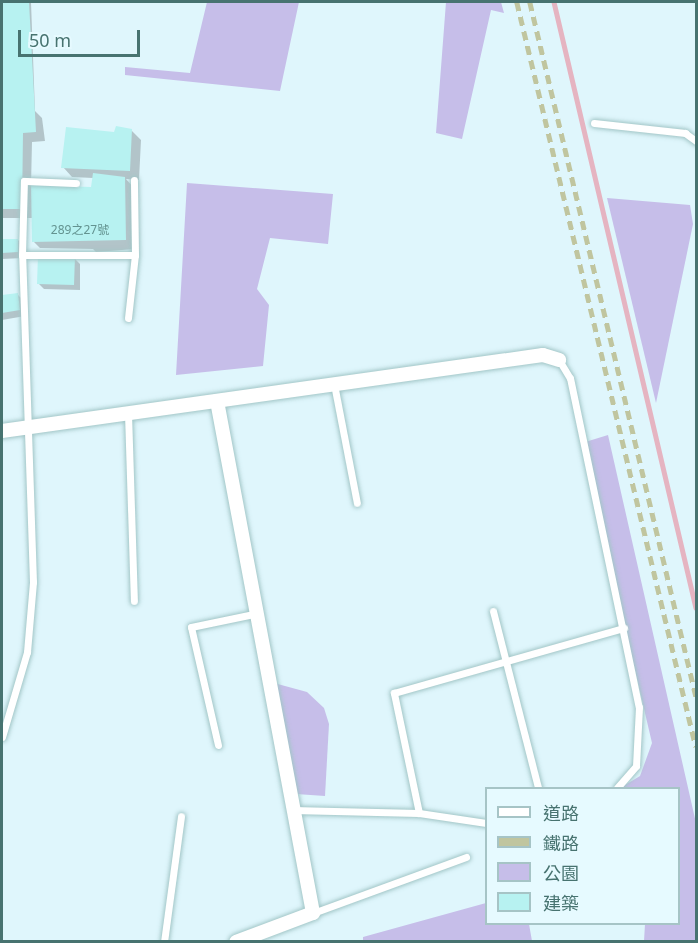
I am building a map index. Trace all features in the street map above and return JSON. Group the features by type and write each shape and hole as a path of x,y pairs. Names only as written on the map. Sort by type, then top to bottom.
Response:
{"street":[{"path":"2,431 543,355 559,360"},
{"path":"217,401 254,614 313,912 236,942"}],"lane":[{"path":"594,123 685,133 696,141"},
{"path":"128,318 135,255 135,180"},
{"path":"2,737 28,640 33,582 22,255 24,181 76,183"},
{"path":"22,255 135,255"},
{"path":"559,360 570,378 639,707 636,766 619,787"},
{"path":"334,384 357,503"},
{"path":"128,413 134,601"},
{"path":"493,611 537,787"},
{"path":"218,745 191,627 254,614"},
{"path":"420,813 394,693 624,628"},
{"path":"292,810 420,813 485,823"},
{"path":"164,942 182,816"},
{"path":"313,912 466,857"}],"green space":[{"path":"207,2 299,2 280,91 125,75 125,67 190,73"},
{"path":"446,2 501,2 504,13 491,10 462,139 436,133"},
{"path":"187,183 333,194 328,244 270,238 257,289 269,305 263,366 176,375"},
{"path":"607,198 690,205 693,224 656,403"},
{"path":"608,435 696,823 696,941 644,941 645,925 680,925 680,787 622,787 640,776 652,743 582,443"},
{"path":"274,683 307,692 324,708 329,724 325,796 296,794"},
{"path":"485,903 485,925 529,925 532,941 363,941 363,937"}],"building":[{"path":"2,2 29,2 36,132 23,133 22,209 2,209"},
{"path":"116,126 132,129 130,171 61,168 66,127 114,132"},
{"path":"93,173 125,177 126,240 32,242 31,185 91,187"},
{"path":"2,239 18,239 18,252 2,253"},
{"path":"38,255 75,256 74,285 37,284"},
{"path":"18,293 20,310 2,313 2,295"}],"waterway":[{"path":"554,2 696,608"}],"railway":[{"path":"517,2 696,747"},
{"path":"530,2 696,696"}]}
